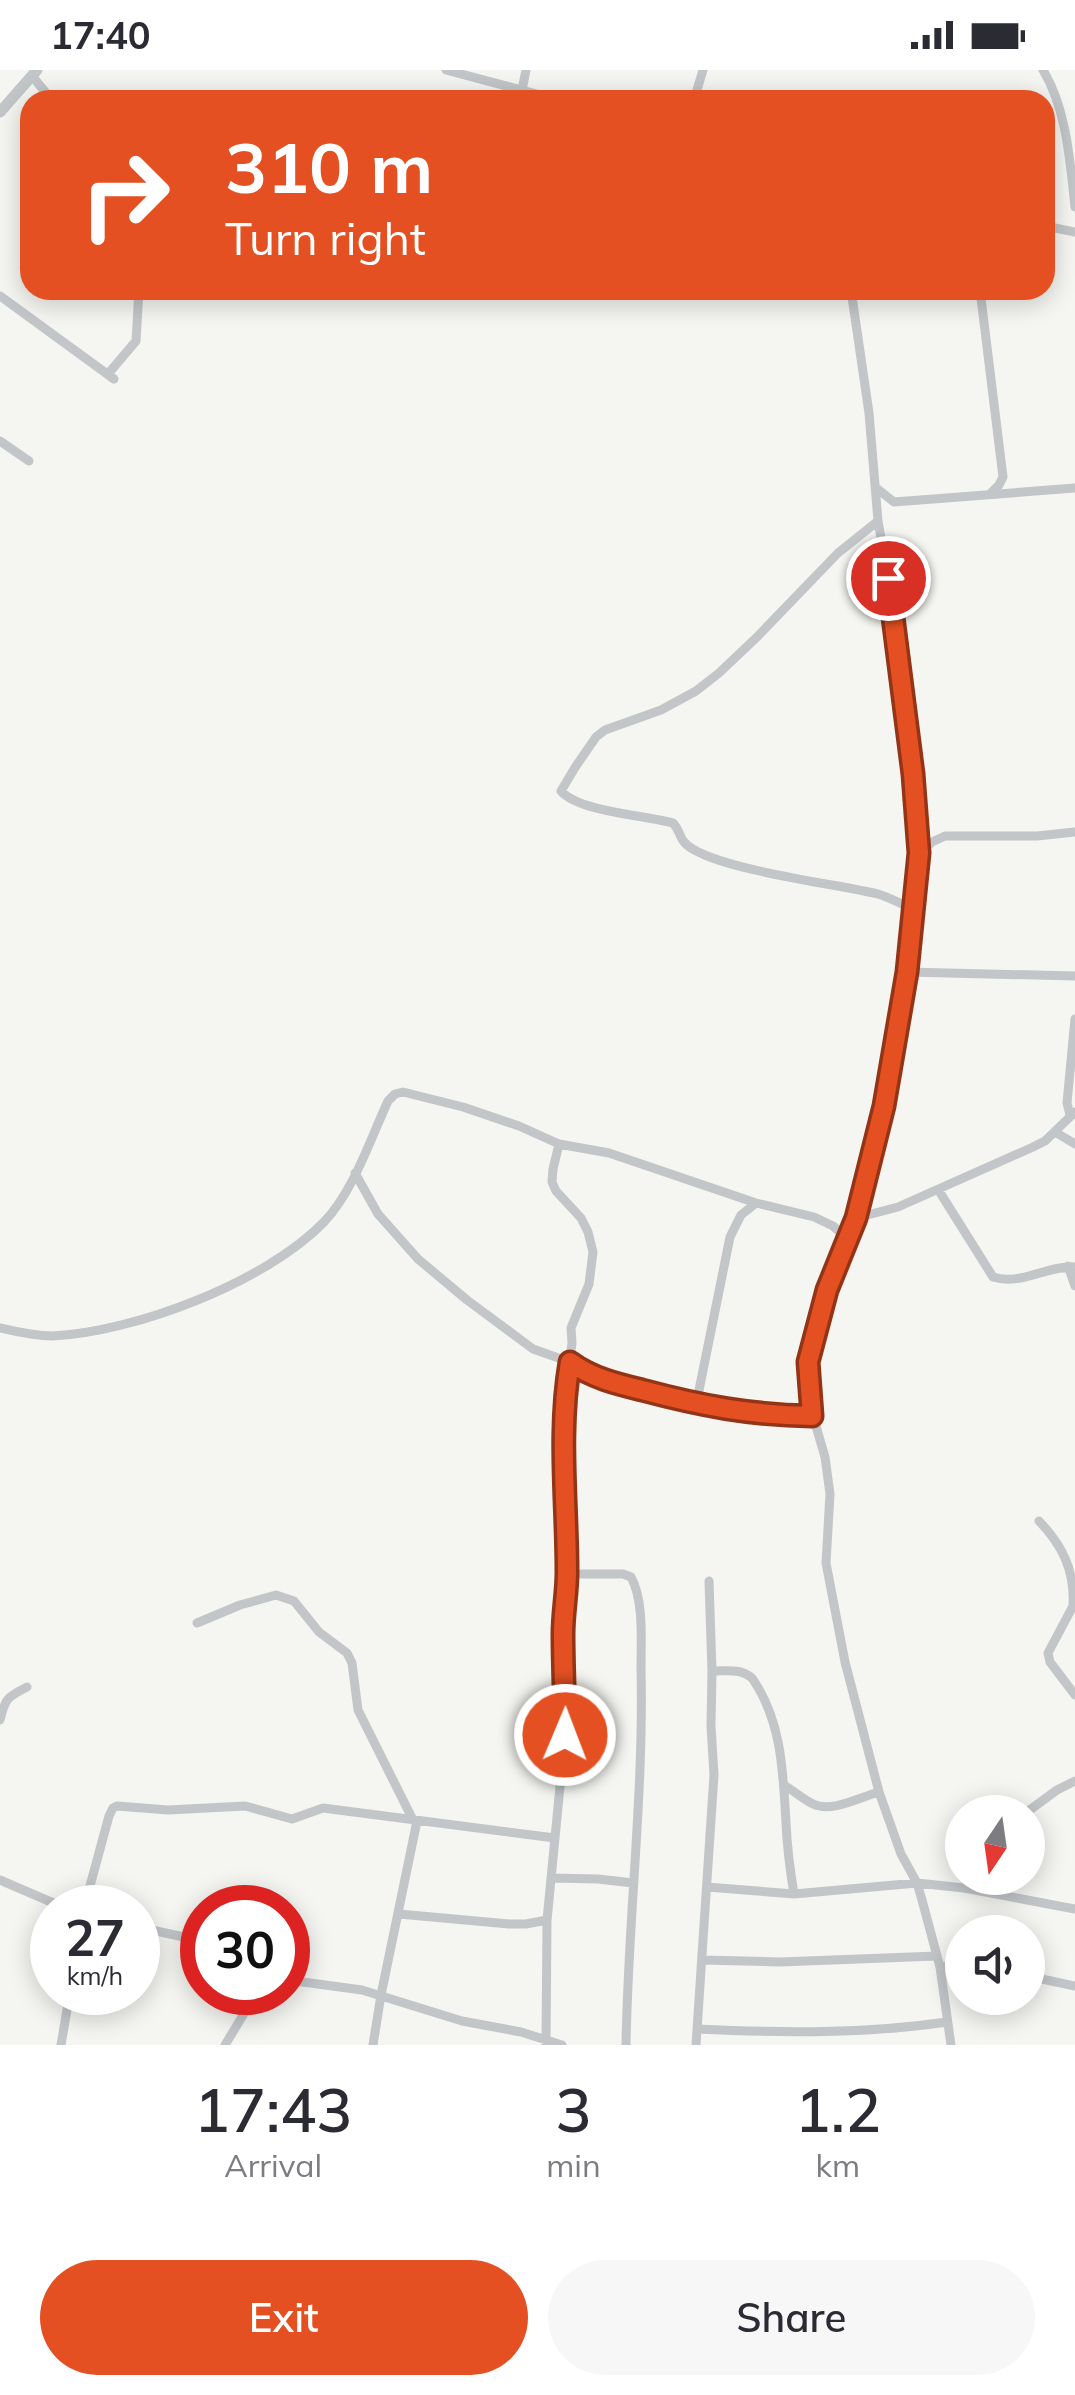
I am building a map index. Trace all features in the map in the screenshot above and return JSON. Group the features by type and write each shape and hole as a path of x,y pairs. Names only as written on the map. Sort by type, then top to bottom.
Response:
{"street":[{"path":"446,70 503,90"},
{"path":"0,112 34,73"},
{"path":"1055,100 1070,154 1075,206"},
{"path":"0,296 111,376 136,341 138,300"},
{"path":"853,300 913,774 919,853 907,972 884,1106 856,1218 827,1290 808,1362 812,1416 825,1457 830,1494 826,1564 845,1662 879,1792 900,1854 917,1883 938,1962 951,2045"},
{"path":"981,300 1002,470 1002,482 990,494"},
{"path":"0,442 29,462"},
{"path":"875,487 894,502"},
{"path":"914,910 879,894 724,862 684,842 672,823 572,800 564,796 562,786 605,730 661,710 708,682 894,502 1075,488"},
{"path":"919,853 946,836 1075,832"},
{"path":"907,972 1075,976"},
{"path":"856,1218 898,1208 939,1191 1055,1132 1072,1113 1067,1103 1075,1019"},
{"path":"0,1328 51,1336 122,1324 232,1285 271,1264 298,1246 339,1202 388,1101 403,1092 520,1126 560,1144 608,1153 756,1203 826,1221 848,1240"},
{"path":"1055,1132 1075,1144"},
{"path":"546,2043 547,1920 565,1735 565,1397 571,1328 588,1284 593,1252 581,1218 552,1182 560,1144"},
{"path":"355,1172 378,1214 418,1259 523,1343 594,1376 696,1405 761,1415 812,1416"},
{"path":"939,1191 993,1277 1015,1279 1072,1266 1075,1286"},
{"path":"696,1405 730,1236 741,1214 756,1203"},
{"path":"1039,1520 1063,1548 1072,1566 1072,1606 1048,1652 1050,1662 1075,1695"},
{"path":"567,1574 623,1574 632,1577 636,1584 642,1700 626,2045"},
{"path":"696,2045 714,1776 709,1581"},
{"path":"198,1623 276,1595 294,1601 319,1632 340,1646 352,1662 358,1710 415,1820 373,2045"},
{"path":"712,1672 745,1672 758,1687 776,1729 794,1894"},
{"path":"0,1720 6,1700 27,1687"},
{"path":"1045,1799 1075,1782"},
{"path":"784,1785 823,1807 879,1792"},
{"path":"90,1885 109,1816 117,1806 168,1810 245,1806 292,1819 323,1808 555,1838"},
{"path":"551,1878 633,1883"},
{"path":"0,1880 30,1893"},
{"path":"707,1887 794,1894 917,1883 945,1886"},
{"path":"1001,1895 1075,1909"},
{"path":"399,1914 509,1924 547,1920"},
{"path":"702,1960 945,1963"},
{"path":"1045,1980 1075,1986"},
{"path":"310,1982 338,1985 562,2045"},
{"path":"61,2045 66,2015"},
{"path":"225,2045 243,2015"},
{"path":"698,2030 899,2029 947,2022"},
{"path":"767,2045 768,2032"}],"route":[{"path":"565,1735 563,1632 567,1574 563,1455 570,1362 614,1383 696,1405 761,1415 812,1416 808,1362 827,1290 856,1218 884,1106 907,972 919,853 888,578"}]}
